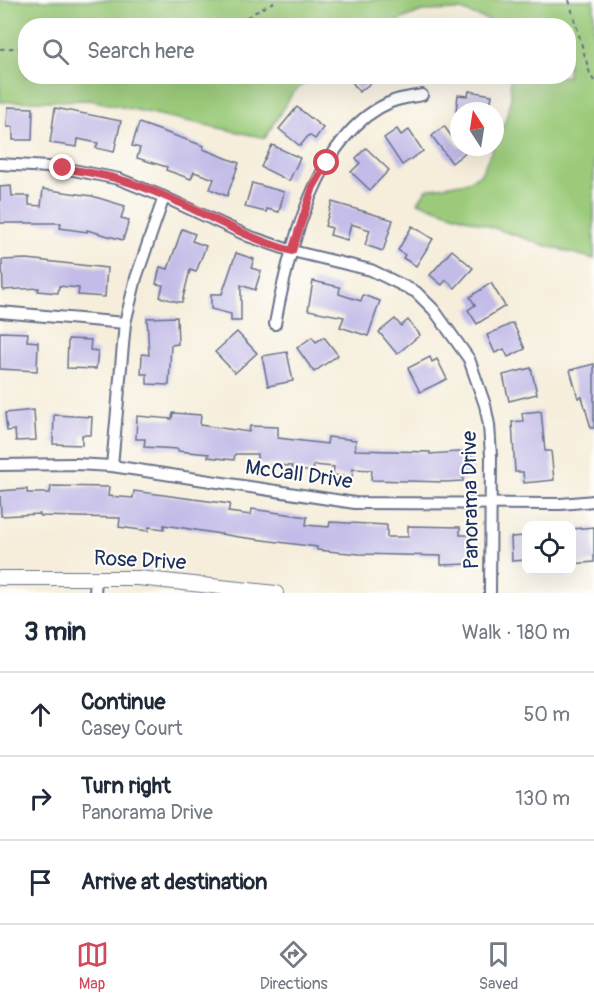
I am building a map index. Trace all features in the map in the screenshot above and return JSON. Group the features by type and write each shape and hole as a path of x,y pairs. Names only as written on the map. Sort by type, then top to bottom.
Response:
{"main road":[{"name":"Rose Drive","path":"0,578 138,578 276,593"}],"street":[{"path":"275,324 284,275 313,187 340,144 355,127 390,102 422,95"},
{"name":"Panorama Drive","path":"0,164 63,168 119,179 248,236 292,251 371,270 416,292 435,310 469,359 485,405 490,435 490,593"},
{"path":"112,466 125,323 136,278 164,197"},
{"path":"0,312 125,323"},
{"name":"McCall Drive","path":"0,465 112,466 355,502 561,504 594,501"},
{"path":"95,593 96,578"}],"path":[{"path":"245,18 277,0"},
{"path":"568,0 573,18"},
{"path":"576,27 594,81"},
{"path":"0,49 18,48"}],"green space":[{"path":"0,0 594,0 594,259 544,245 418,202 427,189 467,182 481,174 489,156 504,156 504,123 511,97 510,84 576,84 576,18 482,18 461,10 422,11 405,18 18,18 18,84 304,84 292,94 265,138 90,100 0,102"}],"building":[{"path":"354,84 370,84 359,92"},
{"path":"469,91 492,95 491,102 457,102 458,95 468,96"},
{"path":"8,107 33,108 32,140 13,140 13,127 7,127"},
{"path":"297,107 323,128 315,139 309,135 300,146 279,129"},
{"path":"55,108 121,121 114,152 96,148 98,143 78,139 77,147 50,143"},
{"path":"139,123 204,146 203,149 239,163 227,196 210,189 214,179 194,172 191,179 166,170 167,167 137,158 140,148 132,146"},
{"path":"444,126 450,134 450,156 461,156 452,163 432,136"},
{"path":"397,129 401,135 409,130 423,151 402,165 384,138"},
{"path":"272,145 300,158 289,181 261,167"},
{"path":"366,148 389,170 370,190 351,172 360,163 356,158"},
{"path":"252,183 284,192 279,212 267,209 266,212 245,207"},
{"path":"11,186 12,196 29,196 29,205 41,206 43,189 92,196 125,206 121,218 129,220 123,240 87,230 87,232 60,228 61,223 0,223 0,187"},
{"path":"332,202 393,220 383,251 365,245 370,230 351,224 347,240 330,235 332,228 325,226"},
{"path":"412,226 433,239 416,266 403,258 405,255 398,250"},
{"path":"182,229 195,234 192,241 206,246 196,272 190,270 182,302 178,302 160,297 163,285 156,284 160,267 168,269"},
{"path":"452,250 473,268 455,288 446,280 442,285 430,275"},
{"path":"236,253 254,259 251,268 261,271 255,290 241,285 241,321 231,321 231,314 211,309 211,294 222,294"},
{"path":"27,259 107,268 105,297 78,295 79,288 59,286 58,293 38,291 39,288 3,290 2,260"},
{"path":"313,281 340,287 339,294 361,301 363,295 380,301 368,336 340,327 344,317 308,310"},
{"path":"491,283 505,306 477,324 468,310 475,305 470,297"},
{"path":"177,317 178,344 171,345 169,385 147,384 147,374 141,374 142,354 149,355 147,318"},
{"path":"395,319 401,326 408,320 420,335 397,354 379,332"},
{"path":"513,323 525,349 508,357 504,349 495,353 487,335"},
{"path":"0,332 28,333 27,341 38,342 37,371 0,369"},
{"path":"237,332 257,353 235,373 215,352"},
{"path":"312,337 316,342 324,337 338,355 314,372 297,348"},
{"path":"68,339 91,340 90,350 98,351 96,369 67,368"},
{"path":"287,352 293,381 268,386 262,356"},
{"path":"430,357 432,362 437,359 447,379 420,392 408,368"},
{"path":"594,364 594,428 591,428 582,397 578,398 570,370"},
{"path":"531,368 537,394 509,401 503,375"},
{"path":"34,410 36,440 16,441 15,430 7,431 5,413"},
{"path":"541,411 545,451 551,451 554,480 524,483 523,472 515,472 512,422 523,421 522,413"},
{"path":"173,413 201,415 200,425 249,432 250,426 278,427 278,438 327,444 328,437 356,440 355,450 430,452 430,454 471,451 473,474 463,475 463,481 371,480 372,470 353,469 352,477 333,475 334,467 314,465 313,472 292,469 292,466 257,464 257,454 235,454 234,460 208,457 209,454 178,451 178,449 144,447 145,439 136,439 137,416 172,419"},
{"path":"54,415 92,417 91,435 82,435 82,445 53,444"},
{"path":"51,486 109,487 108,496 133,498 134,491 230,504 228,512 251,515 252,509 307,517 306,525 329,527 330,522 387,525 387,537 408,537 408,526 460,527 460,535 470,535 470,564 441,565 441,556 360,554 317,550 317,547 164,525 164,529 149,527 148,531 119,527 120,518 40,516 40,514 1,516 0,491 27,489 27,493 50,493"},
{"path":"594,527 594,562 576,564 576,529"},
{"path":"522,536 522,560 512,561 511,537"}],"route":[{"path":"63,168 119,179 248,236 292,251 313,187 327,163"}]}
